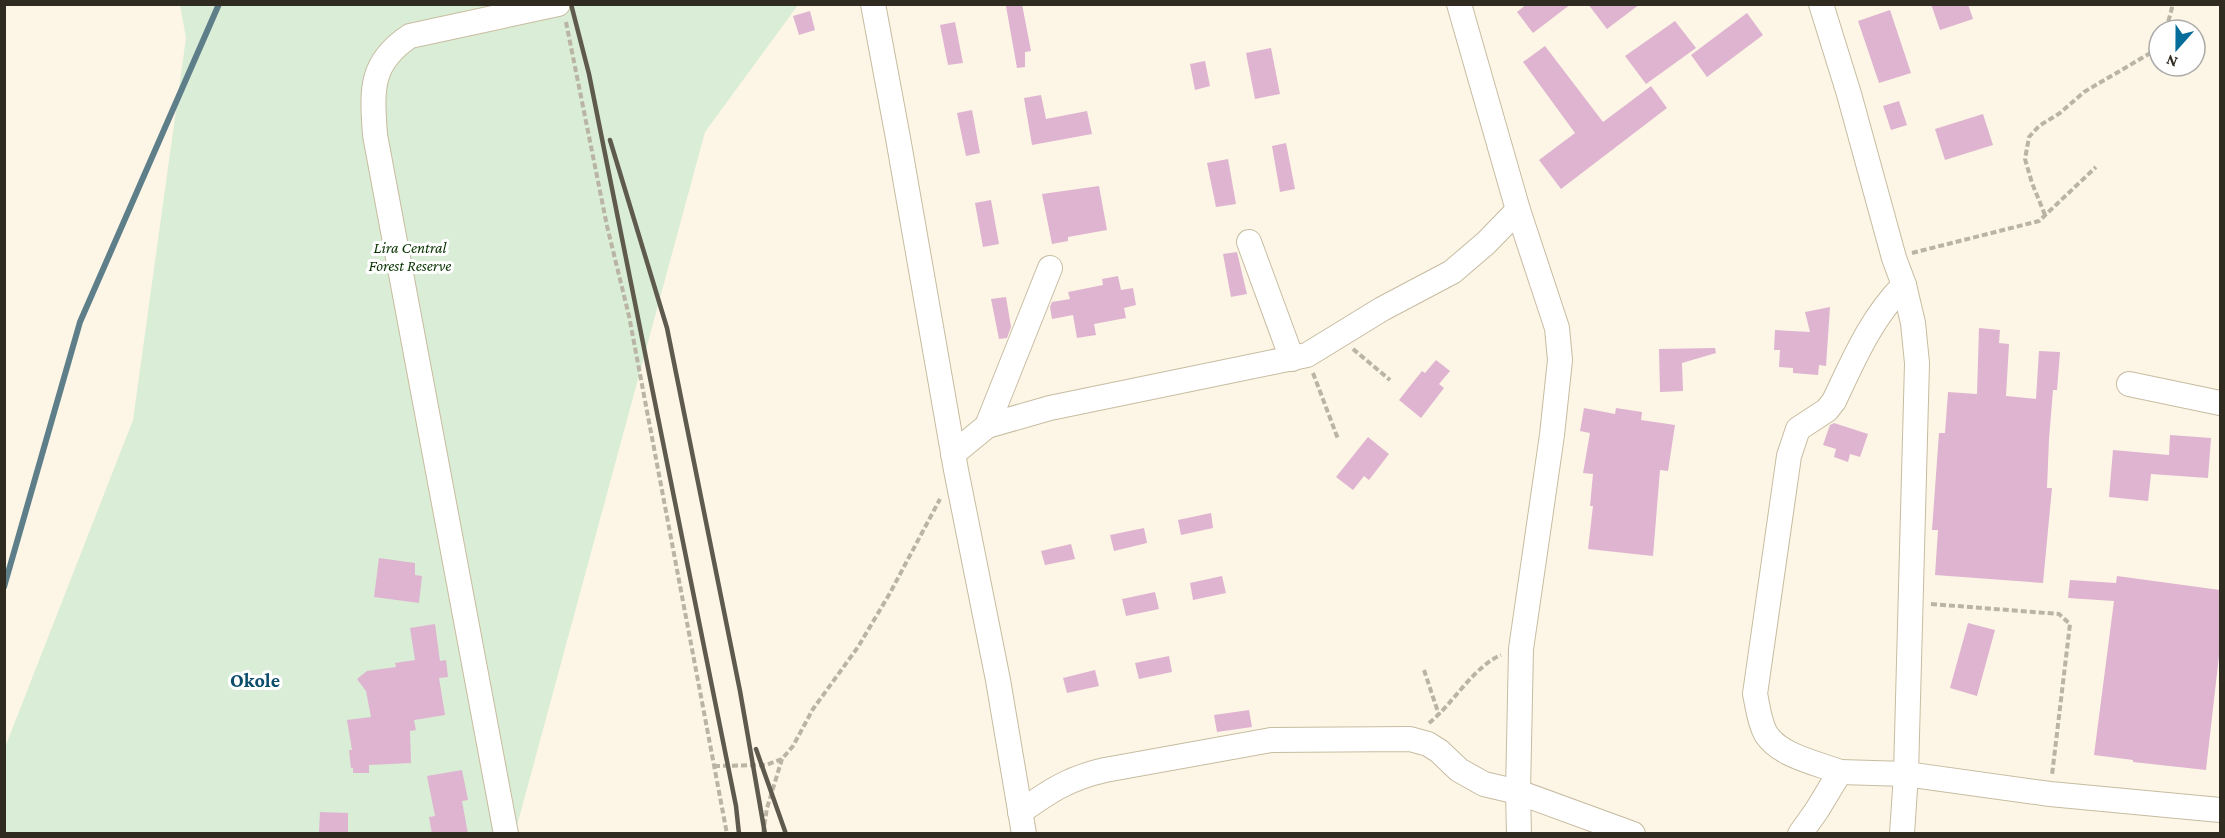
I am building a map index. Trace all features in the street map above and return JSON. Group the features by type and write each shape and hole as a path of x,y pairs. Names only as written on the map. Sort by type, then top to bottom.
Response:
{"street":[{"path":"873,4 954,462 998,680 1022,823"},
{"path":"1458,4 1518,210 1557,328 1560,360 1552,435 1521,648 1518,834"},
{"path":"1821,4 1849,94 1894,258 1904,285 1913,323 1917,363 1906,774 1902,834"},
{"path":"506,834 377,147 373,92 378,73 392,48 410,36 561,10"},
{"path":"987,426 1050,408 1300,357 1339,337 1382,309 1452,272 1486,243 1518,210"},
{"path":"1249,242 1300,357"},
{"path":"954,462 987,426 1050,268"},
{"path":"1904,285 1886,303 1864,337 1834,401 1827,410 1798,429 1789,456 1755,694 1760,722 1767,736 1781,749 1840,772 1906,774 2050,794 2220,810"},
{"path":"2129,384 2220,403"},
{"path":"1022,823 1053,789 1080,775 1271,740 1410,739 1428,744 1459,770 1484,784 1518,792 1633,834"},
{"path":"1800,834 1840,772"}],"path":[{"path":"561,10 609,237 629,316 727,834"},
{"path":"2045,214 2025,159 2029,137 2039,126 2060,113 2084,92 2147,55"},
{"path":"1894,258 2039,221 2096,167"},
{"path":"1339,337 1390,380"},
{"path":"1300,357 1338,440"},
{"path":"764,834 767,808 782,759 793,746 813,709 858,647 890,593 954,462"},
{"path":"1910,602 2059,614 2070,624 2050,794"},
{"path":"1410,739 1439,716 1484,665 1498,656 1521,648"},
{"path":"1424,670 1439,716"},
{"path":"714,766 766,765 782,759"}],"green space":[{"name":"Lira Central Forest Reserve","path":"180,5 798,5 705,132 515,833 5,833 4,750 133,420 186,38"}],"building":[{"path":"1022,4 1031,51 1025,52 1025,67 1017,68 1006,6"},
{"path":"1527,4 1571,4 1533,33 1517,12"},
{"path":"1588,4 1640,4 1607,29"},
{"path":"1931,4 1968,4 1973,19 1940,30"},
{"path":"1890,10 1911,73 1879,83 1858,21"},
{"path":"810,11 815,30 799,35 793,16"},
{"path":"1747,13 1763,35 1707,77 1691,55"},
{"path":"1675,21 1696,48 1646,84 1625,56"},
{"path":"955,22 963,63 948,65 940,25"},
{"path":"1545,46 1603,122 1651,86 1667,108 1561,189 1539,160 1575,133 1523,62"},
{"path":"1271,48 1280,94 1255,99 1246,53"},
{"path":"1205,61 1210,86 1195,90 1190,64"},
{"path":"1041,95 1046,119 1087,111 1092,134 1032,145 1024,98"},
{"path":"1899,101 1907,125 1891,130 1883,106"},
{"path":"972,110 980,153 966,156 957,113"},
{"path":"1983,114 1993,145 1945,160 1935,129"},
{"path":"1286,143 1295,189 1280,192 1272,146"},
{"path":"1228,159 1236,204 1216,207 1207,163"},
{"path":"1099,186 1107,230 1068,237 1068,241 1052,244 1042,194"},
{"path":"991,200 999,244 983,247 975,203"},
{"path":"1237,252 1247,294 1231,297 1223,254"},
{"path":"1118,276 1121,290 1133,288 1136,305 1124,308 1126,318 1094,324 1096,335 1077,338 1073,315 1052,319 1050,307 1052,302 1070,299 1068,292 1103,285 1102,279"},
{"path":"1006,297 1011,327 1007,338 999,339 991,299"},
{"path":"1830,307 1826,366 1819,365 1818,375 1793,373 1793,368 1779,367 1780,350 1774,350 1775,330 1810,332 1805,312"},
{"path":"1979,328 2000,330 1999,343 2009,344 2006,396 2036,399 2039,351 2060,352 2057,390 2053,390 2049,439 2047,488 2052,488 2043,583 1935,575 1938,530 1932,530 1939,433 1945,433 1948,392 1977,394"},
{"path":"1715,348 1716,353 1682,363 1683,391 1660,392 1659,349"},
{"path":"1436,360 1450,371 1439,384 1444,388 1421,418 1399,400 1422,371 1425,373"},
{"path":"1584,408 1615,414 1616,408 1642,412 1641,420 1675,425 1668,471 1660,470 1653,556 1588,549 1593,506 1590,506 1593,474 1583,473 1590,433 1580,431"},
{"path":"1834,423 1868,434 1860,457 1850,454 1848,462 1834,457 1836,449 1823,445 1830,425"},
{"path":"2170,435 2211,438 2208,478 2151,474 2148,501 2109,497 2113,450 2169,455"},
{"path":"1368,437 1389,454 1369,480 1364,476 1353,490 1336,477"},
{"path":"1211,513 1213,528 1181,535 1178,520"},
{"path":"1144,528 1147,543 1114,551 1110,535"},
{"path":"1071,544 1075,559 1045,565 1041,551"},
{"path":"379,558 415,563 415,575 422,576 419,603 374,597"},
{"path":"1222,576 1226,593 1193,600 1190,583"},
{"path":"2117,576 2220,590 2220,647 2206,770 2094,755 2114,601 2068,598 2070,580 2116,583"},
{"path":"1155,592 1159,609 1126,616 1122,599"},
{"path":"1968,623 1995,630 1977,696 1950,688"},
{"path":"435,624 440,661 446,660 448,677 439,678 445,715 414,720 416,730 410,731 411,763 369,765 369,773 353,773 347,720 371,717 366,691 357,679 367,671 396,667 395,663 415,660 410,628"},
{"path":"1169,656 1172,672 1139,679 1135,663"},
{"path":"1095,670 1099,686 1067,693 1063,678"},
{"path":"1249,710 1252,727 1217,732 1214,715"},
{"path":"462,770 468,800 462,801 468,834 432,834 429,817 435,816 427,776"},
{"path":"320,812 348,813 348,833 319,832"}],"waterway":[{"path":"4,587 80,322 219,4"}],"railway":[{"path":"571,4 589,74 736,806 739,834"},
{"path":"610,140 667,328 740,691 765,834"},
{"path":"756,749 786,834"}],"district":[{"name":"Okole","path":"255,680"}]}
